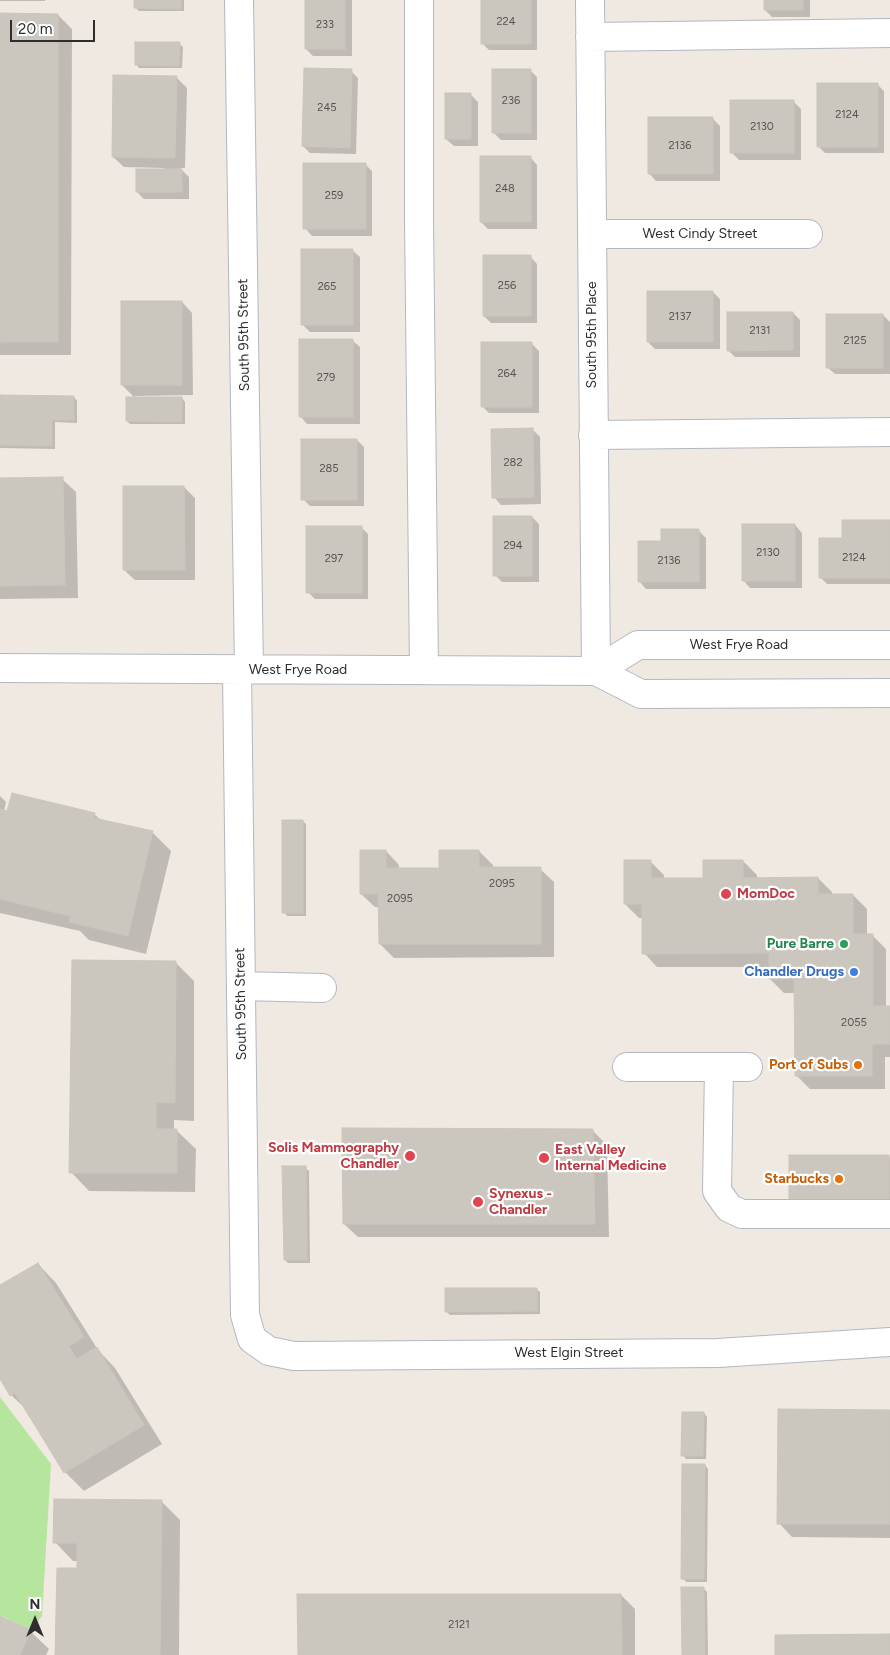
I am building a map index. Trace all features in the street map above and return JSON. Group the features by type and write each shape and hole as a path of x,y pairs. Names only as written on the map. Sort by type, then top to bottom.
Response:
{"street":[{"name":"South 95th Street","path":"240,0 243,670 241,986 246,1315 252,1338"},
{"path":"419,0 419,229 424,670"},
{"name":"South 95th Place","path":"590,0 596,671"},
{"path":"590,37 890,33"},
{"name":"West Cindy Street","path":"592,234 808,234"},
{"path":"593,435 890,432"},
{"name":"West Frye Road","path":"596,671 638,645 890,645"},
{"name":"West Frye Road","path":"0,668 596,671 641,694 890,693"},
{"path":"241,986 322,988"},
{"path":"627,1067 748,1067"},
{"path":"719,1067 717,1191 728,1208 742,1214 890,1214"},
{"name":"West Elgin Street","path":"252,1338 270,1351 294,1356 718,1353 890,1342"}],"green space":[{"path":"0,1397 51,1464 42,1616 31,1630 0,1615"}],"building":[{"path":"134,0 181,0 181,9 134,8"},
{"path":"305,0 345,0 345,49 305,49"},
{"path":"481,0 531,0 531,44 481,44"},
{"path":"764,0 803,0 803,10 764,10"},
{"path":"0,13 58,14 58,342 0,342"},
{"path":"135,42 180,42 179,66 135,65"},
{"path":"304,68 352,69 350,148 302,146"},
{"path":"492,69 531,69 531,133 492,133"},
{"path":"113,75 177,76 175,158 112,157"},
{"path":"817,83 878,83 878,147 817,147"},
{"path":"445,93 471,93 471,139 445,139"},
{"path":"730,100 794,100 794,153 730,153"},
{"path":"648,117 713,117 713,174 648,174"},
{"path":"480,156 531,156 531,222 480,222"},
{"path":"303,163 366,163 366,229 303,229"},
{"path":"136,169 182,169 182,192 136,192"},
{"path":"301,249 353,249 353,325 301,325"},
{"path":"483,255 531,255 531,316 483,316"},
{"path":"647,291 713,291 713,342 647,342"},
{"path":"121,301 182,301 182,385 121,385"},
{"path":"727,312 793,312 793,350 727,351"},
{"path":"826,314 883,314 883,368 826,368"},
{"path":"299,339 353,339 353,417 299,417"},
{"path":"481,342 532,342 532,407 481,407"},
{"path":"0,395 74,396 74,420 52,420 52,446 0,445"},
{"path":"126,397 182,397 182,422 126,421"},
{"path":"533,428 534,497 492,498 491,429"},
{"path":"301,439 357,439 357,500 301,500"},
{"path":"63,477 65,585 0,586 0,478"},
{"path":"123,486 184,486 185,570 123,570"},
{"path":"493,516 532,516 532,576 493,576"},
{"path":"842,520 890,520 890,578 819,578 819,538 842,538"},
{"path":"742,524 795,524 795,581 742,581"},
{"path":"306,526 362,526 362,593 306,593"},
{"path":"661,529 699,529 699,582 638,582 638,541 661,541"},
{"path":"12,793 95,813 94,818 153,831 128,936 69,922 70,916 0,899 0,809 7,811"},
{"path":"282,820 303,820 303,913 282,913"},
{"path":"360,850 386,850 386,868 439,868 439,850 479,850 479,867 541,867 541,944 379,944 378,894 360,894"},
{"path":"624,860 651,860 651,878 703,878 703,860 743,860 743,878 818,877 818,894 853,894 853,934 873,934 873,1006 890,1006 890,1044 872,1044 872,1076 795,1076 794,979 769,979 769,953 642,954 642,904 624,904"},
{"path":"72,960 176,961 175,1103 156,1102 156,1129 177,1129 177,1173 69,1173"},
{"path":"342,1128 593,1129 595,1224 343,1224"},
{"name":"Starbucks","path":"789,1155 889,1155 889,1203 789,1202"},
{"path":"282,1166 306,1166 307,1260 284,1260"},
{"path":"38,1263 84,1337 69,1346 77,1359 97,1347 144,1425 64,1473 15,1393 10,1396 0,1379 0,1285"},
{"path":"445,1288 537,1288 537,1311 445,1312"},
{"path":"778,1409 890,1410 890,1524 777,1524"},
{"path":"682,1412 704,1412 703,1456 681,1456"},
{"path":"682,1464 705,1464 704,1579 681,1579"},
{"path":"54,1499 162,1500 160,1655 55,1655 57,1568 77,1568 77,1543 53,1543"},
{"path":"681,1587 704,1587 705,1655 682,1655"},
{"path":"297,1594 621,1594 622,1655 298,1655"},
{"path":"0,1616 31,1630 20,1655 0,1655"},
{"path":"890,1634 890,1655 775,1655 775,1635"}],"place":[{"name":"MomDoc","path":"726,894"},
{"name":"Pure Barre","path":"844,944"},
{"name":"Chandler Drugs","path":"854,972"},
{"name":"Port of Subs","path":"858,1065"},
{"name":"Solis Mammography Chandler","path":"410,1156"},
{"name":"East Valley Internal Medicine","path":"544,1158"},
{"name":"Starbucks","path":"839,1179"},
{"name":"Synexus - Chandler","path":"478,1202"}]}
